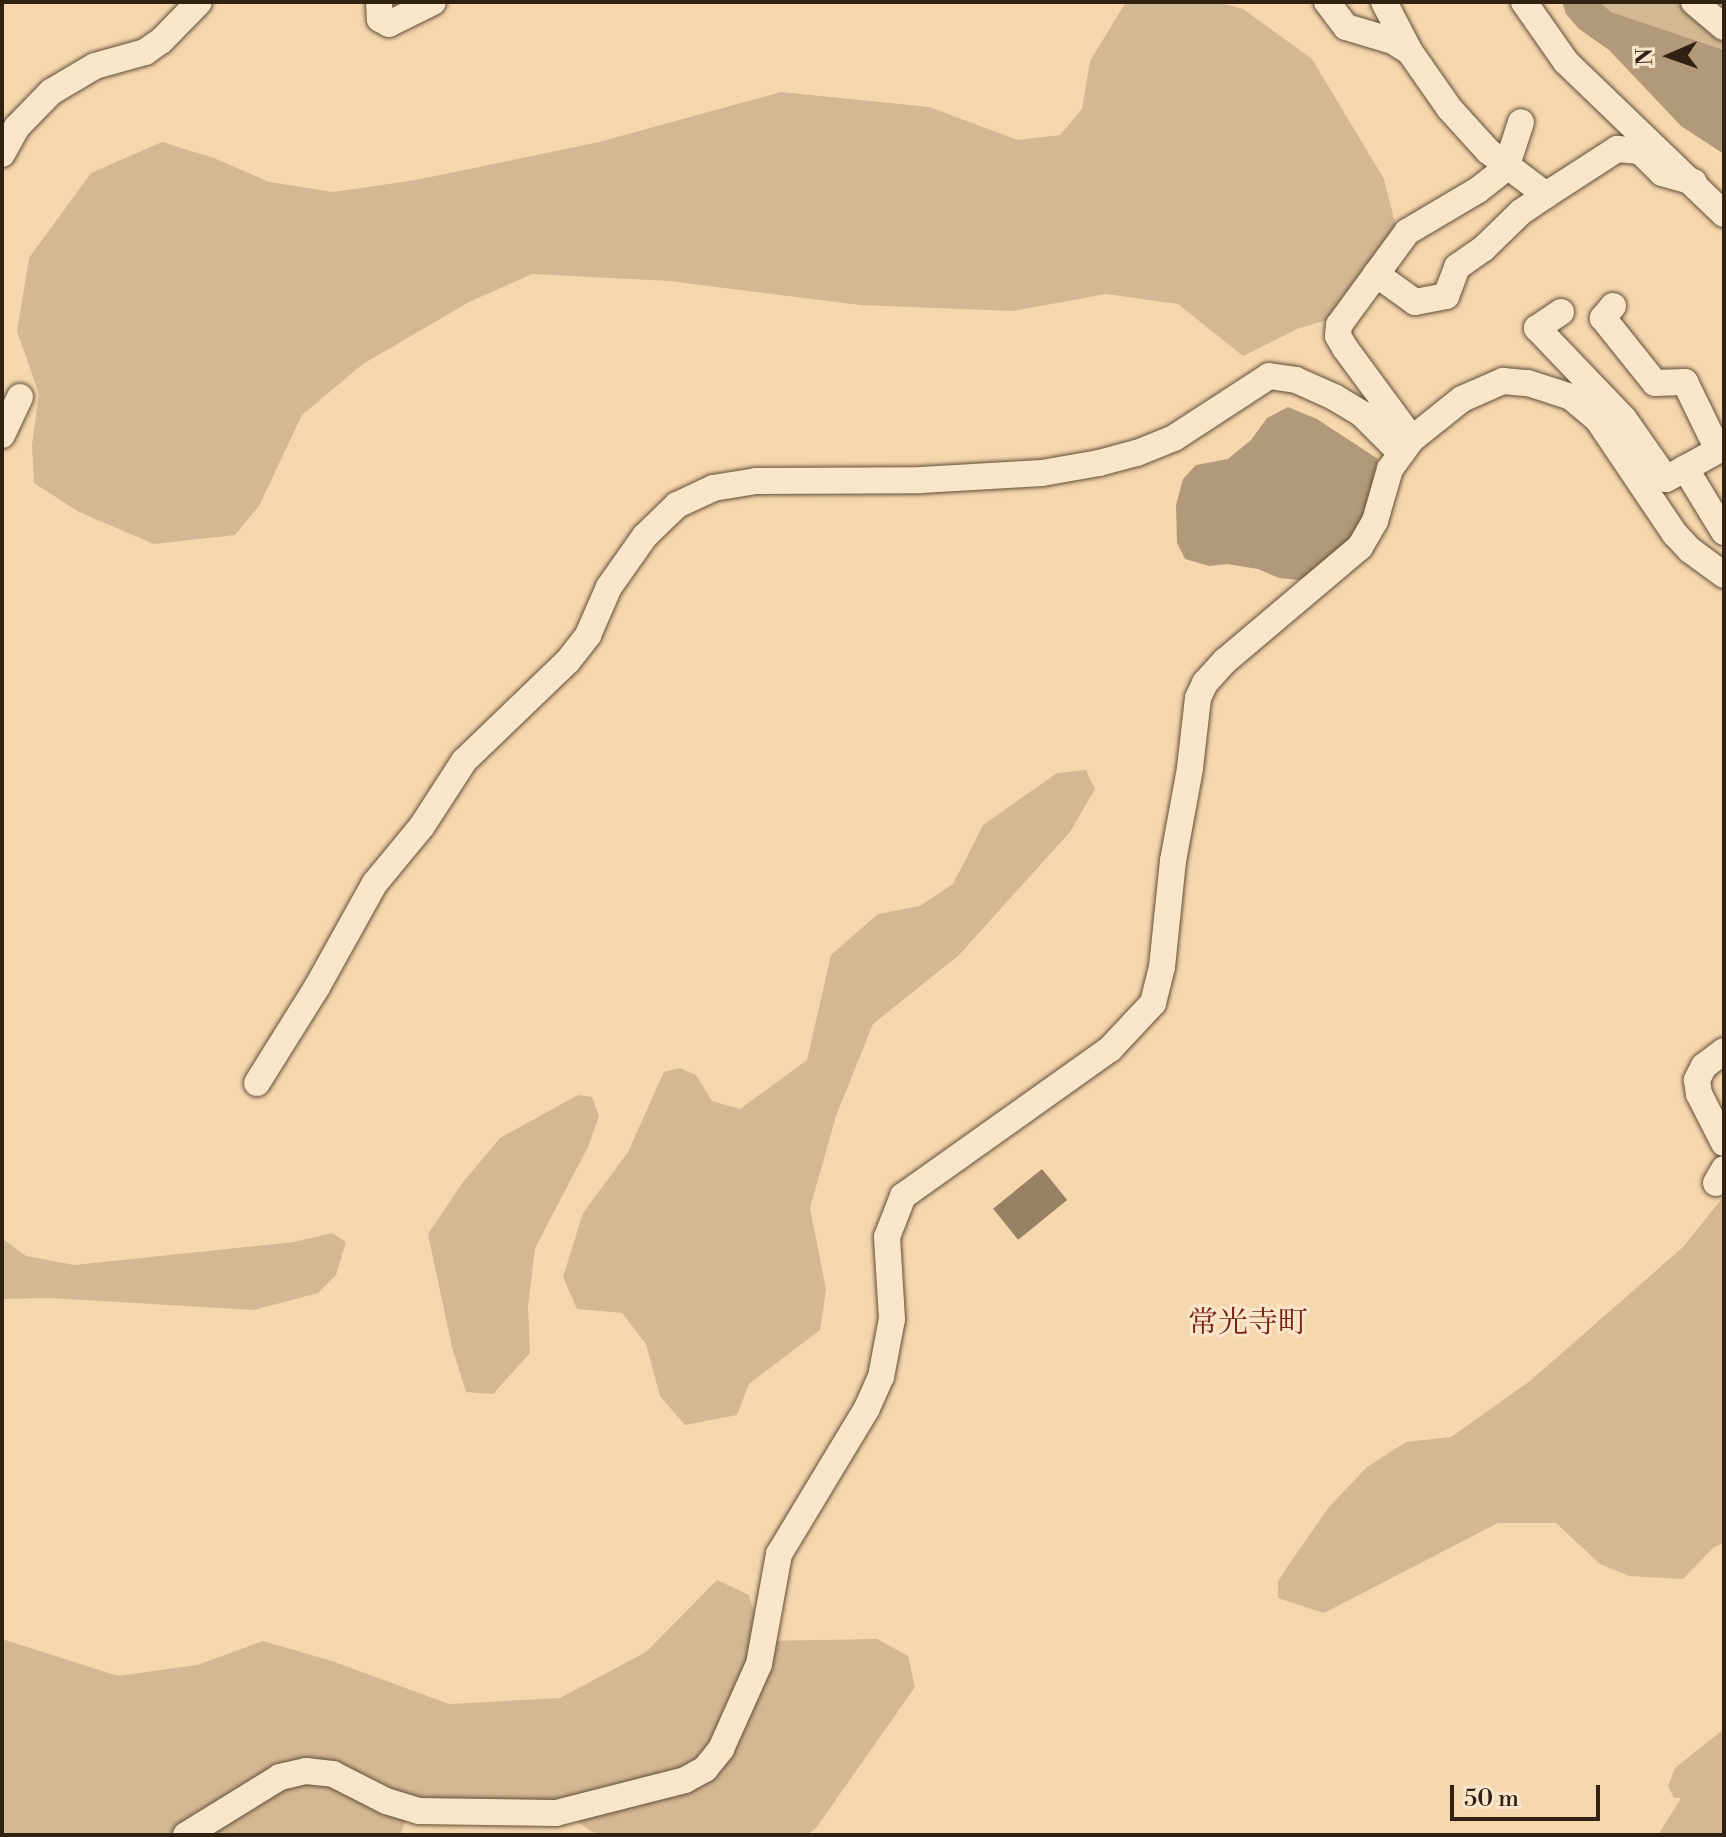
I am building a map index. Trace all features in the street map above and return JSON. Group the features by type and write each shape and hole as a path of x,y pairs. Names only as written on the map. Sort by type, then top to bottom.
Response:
{"street":[{"path":"2,154 17,127 51,92 95,66 145,52 161,41 199,2"},
{"path":"379,2 380,19 389,24 433,2"},
{"path":"1327,2 1346,27 1393,41 1410,52"},
{"path":"1384,2 1410,52 1449,108 1506,168 1546,195"},
{"path":"1524,2 1566,62 1724,214"},
{"path":"1694,2 1724,27"},
{"path":"1406,446 1338,336 1339,325 1407,232 1506,168 1521,122"},
{"path":"1376,274 1415,302 1446,296 1457,267 1483,249 1521,212 1617,149 1640,151 1662,173 1694,182"},
{"path":"1561,312 1537,328 1624,419 1666,479 1721,449 1685,382 1655,383 1603,318 1613,306"},
{"path":"257,1083 317,987 357,909 375,883 422,826 464,761 568,661 588,635 609,587 645,536 677,505 713,488 756,481 921,480 1042,473 1099,463 1137,453 1174,438 1269,376 1296,380 1334,397 1406,446"},
{"path":"186,1835 280,1777 306,1771 333,1774 386,1801 419,1811 556,1813 685,1780 705,1769 721,1749 735,1722 759,1664 779,1554 860,1421 881,1377 892,1319 887,1237 903,1196 1110,1049 1153,1003 1162,967 1173,861 1190,768 1198,698 1205,683 1225,661 1360,547 1375,521 1390,469 1406,446 1462,399 1503,381 1528,383 1571,397 1598,420 1675,534 1690,550 1724,575"},
{"path":"2,435 20,397"},
{"path":"1685,468 1724,532"},
{"path":"1724,1051 1704,1066 1697,1080 1699,1094 1724,1143"}],"shaded area":[{"path":"1126,2 1218,2 1243,9 1312,59 1384,179 1398,234 1337,317 1297,329 1243,356 1178,304 1106,294 1013,311 860,305 669,281 532,274 469,302 363,364 302,415 259,506 235,535 154,544 79,512 34,483 32,445 39,394 17,331 29,258 91,173 162,142 214,158 269,182 333,192 416,180 599,142 781,92 929,107 1018,140 1060,135 1082,109 1090,61"},
{"path":"1562,2 1600,2 1611,12 1724,50 1724,154 1681,126 1609,50 1579,29 1566,14"},
{"path":"1600,2 1682,2 1724,38 1724,50 1611,12"},
{"path":"1288,407 1317,419 1378,459 1364,516 1350,544 1330,564 1298,580 1279,578 1258,569 1227,564 1209,566 1185,559 1177,543 1176,505 1183,479 1196,465 1228,459 1251,440 1267,418"},
{"path":"1086,770 1095,789 1070,832 959,955 873,1024 836,1116 810,1208 826,1290 820,1330 749,1384 737,1415 685,1425 660,1396 646,1344 622,1313 577,1309 563,1277 583,1213 628,1152 664,1072 680,1068 696,1075 712,1101 740,1109 807,1060 831,955 878,914 920,906 953,884 983,825 1057,773"},
{"path":"578,1095 592,1097 599,1116 588,1147 535,1248 528,1306 530,1353 493,1394 466,1392 452,1347 428,1234 463,1182 500,1138"},
{"path":"1724,1196 1724,1543 1714,1547 1683,1579 1629,1576 1600,1564 1556,1523 1498,1523 1324,1613 1278,1598 1278,1581 1290,1563 1329,1507 1367,1467 1406,1442 1451,1437 1530,1381 1683,1247"},
{"path":"332,1233 346,1242 336,1275 318,1293 254,1310 50,1298 2,1299 2,1238 26,1256 74,1265 294,1242"},
{"path":"717,1580 749,1595 762,1641 877,1639 908,1656 915,1687 816,1828 807,1835 597,1835 547,1802 415,1801 400,1835 2,1835 2,1639 118,1676 197,1665 263,1641 332,1661 449,1704 560,1698 646,1652"},
{"path":"1724,1729 1724,1835 1658,1835 1681,1798 1674,1798 1668,1786 1675,1768"}],"building":[{"path":"1042,1169 1067,1200 1018,1240 993,1209"}],"district":[{"name":"常光寺町","path":"1248,1323"}]}
